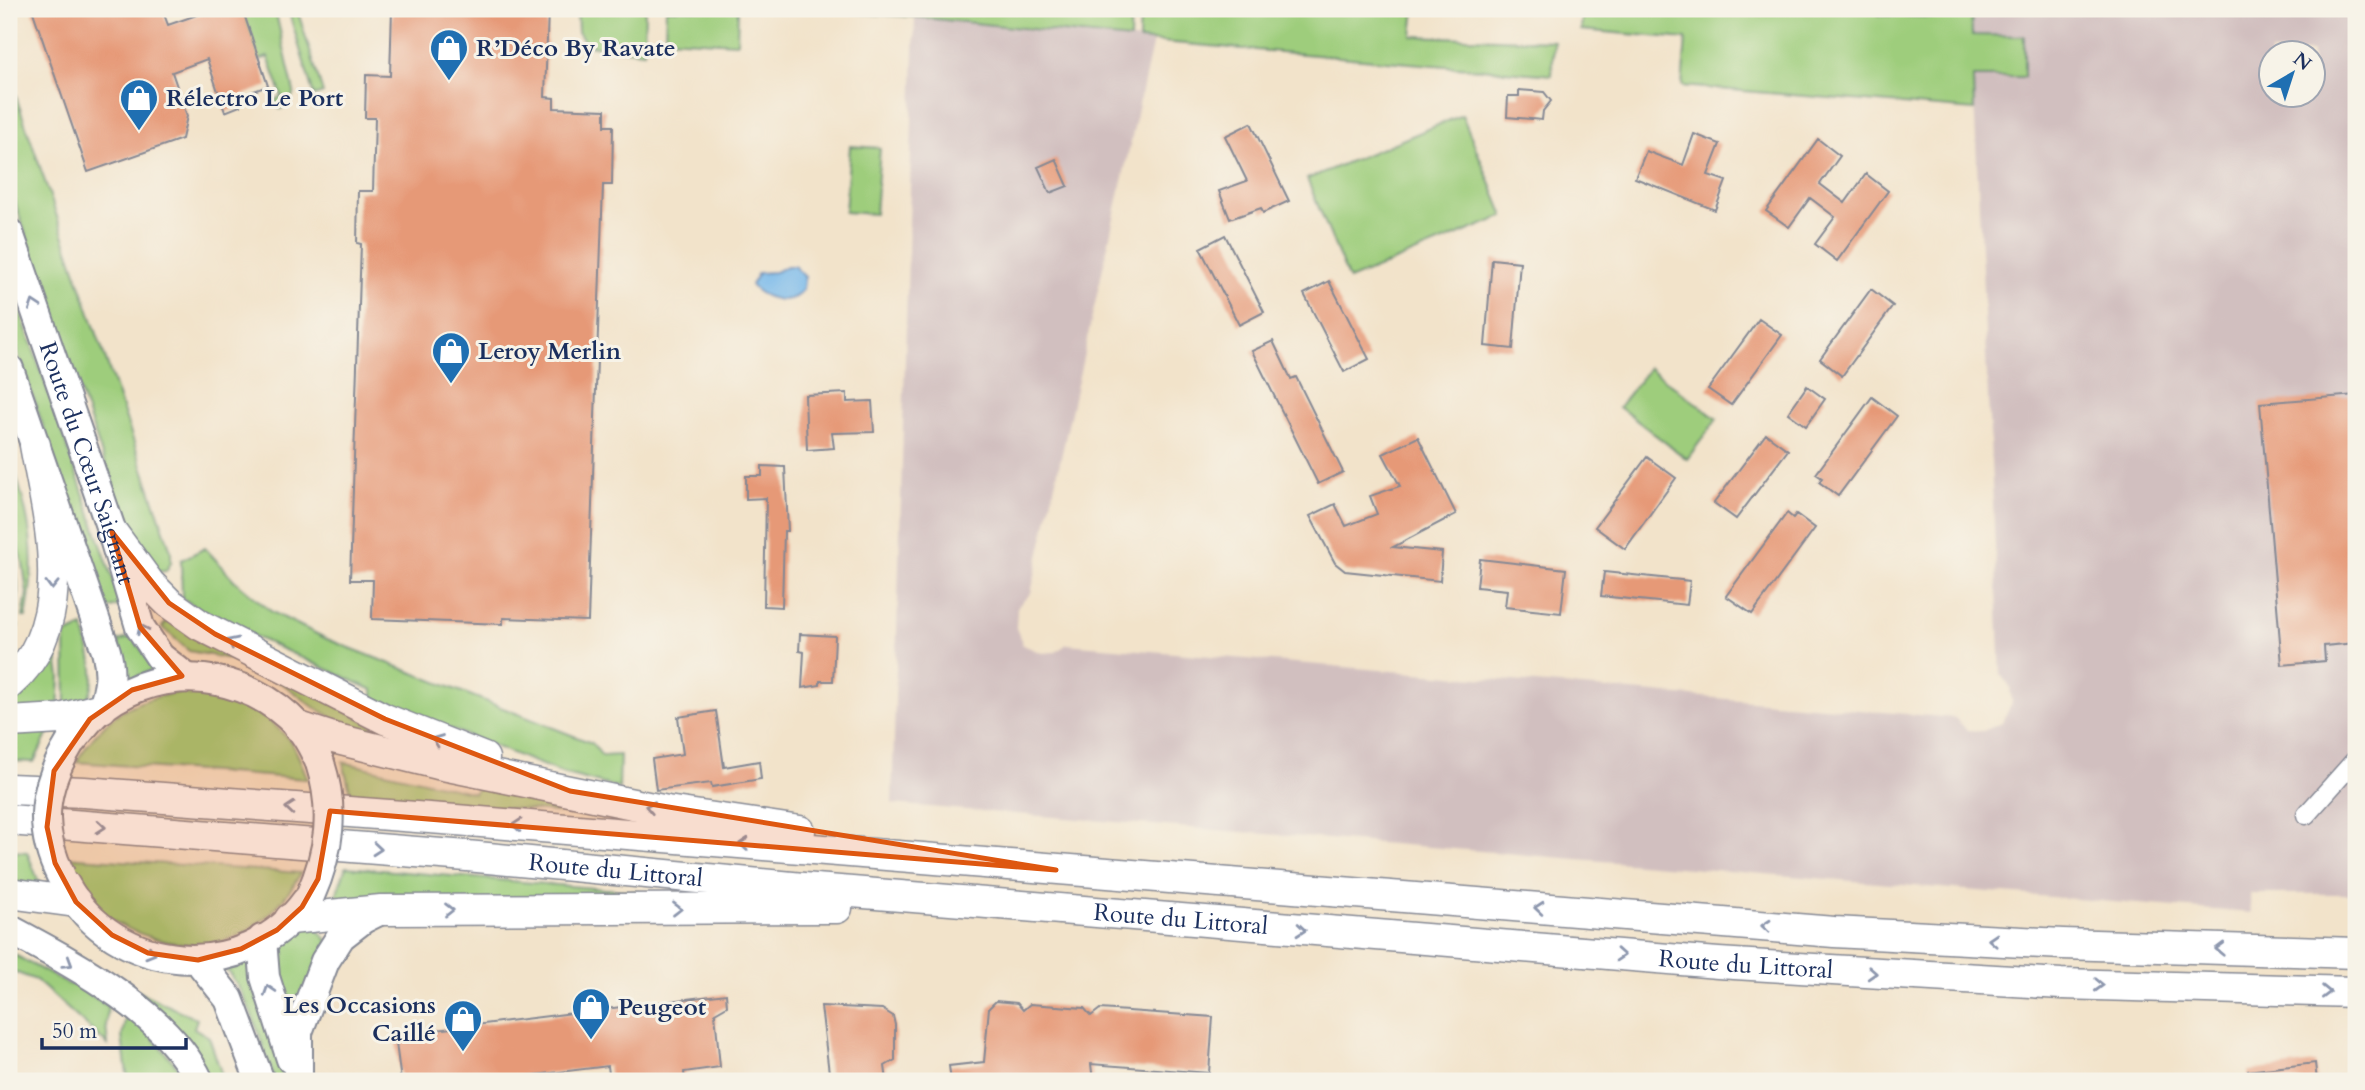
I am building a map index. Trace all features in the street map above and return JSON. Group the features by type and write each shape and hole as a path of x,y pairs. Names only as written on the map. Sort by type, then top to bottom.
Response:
{"highway":[{"path":"9,684 24,669 37,649 47,629 51,608 53,585 50,536 35,444"},
{"path":"113,531 150,584 169,603 215,634 385,719 570,791"},
{"path":"9,722 60,719 102,708"},
{"path":"299,727 438,764 667,811 1056,870"},
{"name":"Route du Littoral","path":"9,789 177,799 1834,932 2063,944 2356,953"},
{"name":"Route du Littoral","path":"9,820 603,867 803,888 1436,941 1853,972 2061,984 2356,992"},
{"path":"9,893 76,902"},
{"path":"290,919 381,910 1037,908"}],"main road":[{"name":"Route du Cœur Saignant","path":"9,233 113,531 131,601 145,638 160,657 187,678"},
{"name":"Route du Cœur Saignant","path":"9,369 109,661 109,688 102,708"},
{"path":"187,678 219,681 253,692 283,712 299,727 320,763 330,804 330,835 323,865 310,896 290,919 262,939 230,953 198,960 158,956 122,942 90,917 76,902 50,849 47,802 54,771 70,743 102,708 144,686 187,678"},
{"path":"298,1080 298,1032 306,1006 331,950 351,928 381,910"},
{"path":"9,929 125,999 179,1048 199,1081"},
{"path":"262,939 265,977 298,1080"},
{"path":"198,960 229,999 260,1081"}],"street":[{"path":"2306,815 2356,759"}],"highlighted area":[{"path":"112,532 169,603 215,634 385,719 570,791 1056,870 330,811 318,879 302,907 277,930 241,949 198,960 148,953 112,935 76,902 55,863 47,827 54,771 90,719 132,690 182,676 140,627"}],"shaded area":[{"path":"1971,9 2356,9 2356,894 2250,894 2251,913 892,804 915,17 1153,41 1031,593 1017,607 1016,628 1023,645 1042,653 1056,652 1067,644 1955,718 1967,730 1983,731 2002,723 2012,703 2010,687 2001,675 1973,77 2024,77 2024,37 1972,35"}],"green space":[{"path":"242,9 275,9 294,92 288,106 280,109 275,100 282,96 268,57 259,60"},
{"path":"288,9 297,9 323,93 314,96"},
{"path":"577,9 645,9 644,52 587,45 578,32"},
{"path":"666,9 738,9 737,43 665,39"},
{"path":"799,9 1131,9 1130,39 915,17"},
{"path":"1140,9 1415,9 1412,36 1554,41 1552,75 1139,40"},
{"path":"1583,9 1879,9 1879,15 1935,17 1936,9 1971,9 1972,35 2024,36 2024,77 1973,77 1974,110 1682,86 1686,39 1581,30"},
{"path":"9,76 171,551 171,562 166,571 154,572 132,542 9,185"},
{"path":"1462,115 1504,216 1349,280 1307,179"},
{"path":"850,146 880,148 875,214 845,212"},
{"path":"9,279 122,605 106,609 9,327"},
{"path":"1649,368 1717,419 1687,459 1619,407"},
{"path":"9,453 27,515 32,553 26,617 23,617 27,593 23,563 9,523"},
{"path":"9,544 17,583 13,623 18,626 9,644"},
{"path":"205,548 234,580 272,612 327,639 592,743 602,756 620,755 619,788 562,773 373,698 373,690 216,619 182,598 181,560"},
{"path":"174,613 406,745 340,727 341,722 315,708 283,684 236,660 189,651 162,627"},
{"path":"83,627 92,664 93,683 86,700 66,712 65,635"},
{"path":"54,637 60,677 58,711 9,715 9,699 27,684"},
{"path":"133,637 152,666 150,671 125,681 127,670 118,641"},
{"path":"188,691 230,701 268,720 292,744 308,779 76,762 98,731 122,711 150,699"},
{"path":"50,729 34,762 9,761 9,731"},
{"path":"343,762 474,793 479,787 625,812 625,818 351,795"},
{"path":"9,851 27,852 40,885 9,882"},
{"path":"64,857 301,873 288,894 257,925 220,942 199,945 153,938 109,918 89,898"},
{"path":"346,867 640,892 641,900 333,904"},
{"path":"309,921 328,941 297,1016 283,986 279,953 290,933"},
{"path":"9,952 74,985 108,1006 108,1045 36,980 9,970"},
{"path":"249,959 249,976 285,1081 275,1081 248,1007 224,967"},
{"path":"135,990 197,1019 194,1028 209,1037 224,1081 211,1081"},
{"path":"126,1015 142,1026 190,1081 128,1081 122,1037"}],"water":[{"path":"787,266 794,266 805,277 803,289 798,295 784,300 777,299 762,294 751,285 758,273 775,272"}],"building":[{"path":"32,9 162,9 168,25 214,9 229,9 231,15 243,11 268,86 237,97 240,106 225,112 207,59 172,72 187,116 182,139 88,172"},
{"path":"392,9 548,9 545,97 554,98 554,108 605,110 605,126 613,126 612,185 603,185 588,621 503,618 503,624 372,619 373,580 350,580 361,244 357,243 358,191 373,191 375,118 365,118 366,75 390,76"},
{"path":"1519,90 1544,92 1551,101 1543,111 1542,120 1507,117 1508,96 1519,96"},
{"path":"1251,123 1289,201 1263,213 1261,208 1230,219 1219,191 1247,181 1225,136"},
{"path":"1694,134 1720,144 1708,175 1726,181 1715,210 1635,178 1646,151 1683,165"},
{"path":"1818,139 1840,156 1820,184 1845,203 1866,174 1888,191 1837,261 1815,244 1835,217 1810,198 1789,227 1766,211"},
{"path":"1056,159 1068,186 1050,193 1038,167"},
{"path":"1225,235 1264,312 1239,325 1200,248"},
{"path":"1492,259 1520,262 1513,349 1485,346"},
{"path":"1329,281 1369,359 1344,372 1304,294"},
{"path":"1871,289 1893,306 1842,376 1820,359"},
{"path":"1759,319 1782,335 1731,405 1708,389"},
{"path":"1273,341 1291,379 1296,377 1343,472 1318,484 1252,351"},
{"path":"1807,386 1825,399 1806,426 1788,413"},
{"path":"847,393 847,402 872,401 874,432 832,433 834,448 807,450 805,395"},
{"path":"2356,395 2356,643 2324,646 2325,661 2282,665 2260,403"},
{"path":"1872,397 1897,416 1838,496 1819,482 1822,478 1816,474"},
{"path":"1766,434 1788,450 1736,519 1714,503"},
{"path":"1418,437 1456,514 1393,547 1442,552 1440,581 1345,571 1335,563 1310,516 1335,504 1346,526 1377,514 1370,496 1400,486 1383,454"},
{"path":"1647,457 1676,478 1625,549 1595,527"},
{"path":"762,466 785,467 788,531 784,531 782,607 764,606 766,498 746,499 746,476 762,476"},
{"path":"1787,513 1793,518 1796,514 1815,528 1752,614 1726,596"},
{"path":"1480,559 1566,569 1561,613 1505,607 1507,590 1477,587"},
{"path":"1604,572 1690,581 1687,605 1601,596"},
{"path":"800,634 835,636 833,681 820,681 820,685 802,688 804,652 799,651"},
{"path":"716,711 724,767 759,761 761,779 712,787 711,783 656,790 652,759 683,754 678,717"},
{"path":"726,994 727,1006 715,1013 720,1067 684,1072 685,1081 610,1081 608,1066 486,1081 401,1081 395,1035"},
{"path":"996,1001 1017,1003 1023,1010 1030,1004 1084,1008 1091,1016 1100,1009 1213,1017 1209,1073 1091,1064 1093,1081 951,1081 949,1066 984,1062 989,1008"},
{"path":"821,1006 882,1009 893,1016 895,1060 885,1066 887,1081 830,1081"},
{"path":"2315,1063 2317,1081 2249,1081 2248,1071"}],"place":[{"name":"R’Déco By Ravate","path":"449,82"},
{"name":"Rélectro Le Port","path":"139,132"},
{"name":"Leroy Merlin","path":"451,385"},
{"name":"Peugeot","path":"591,1041"},
{"name":"Les Occasions Caillé","path":"463,1053"}]}
